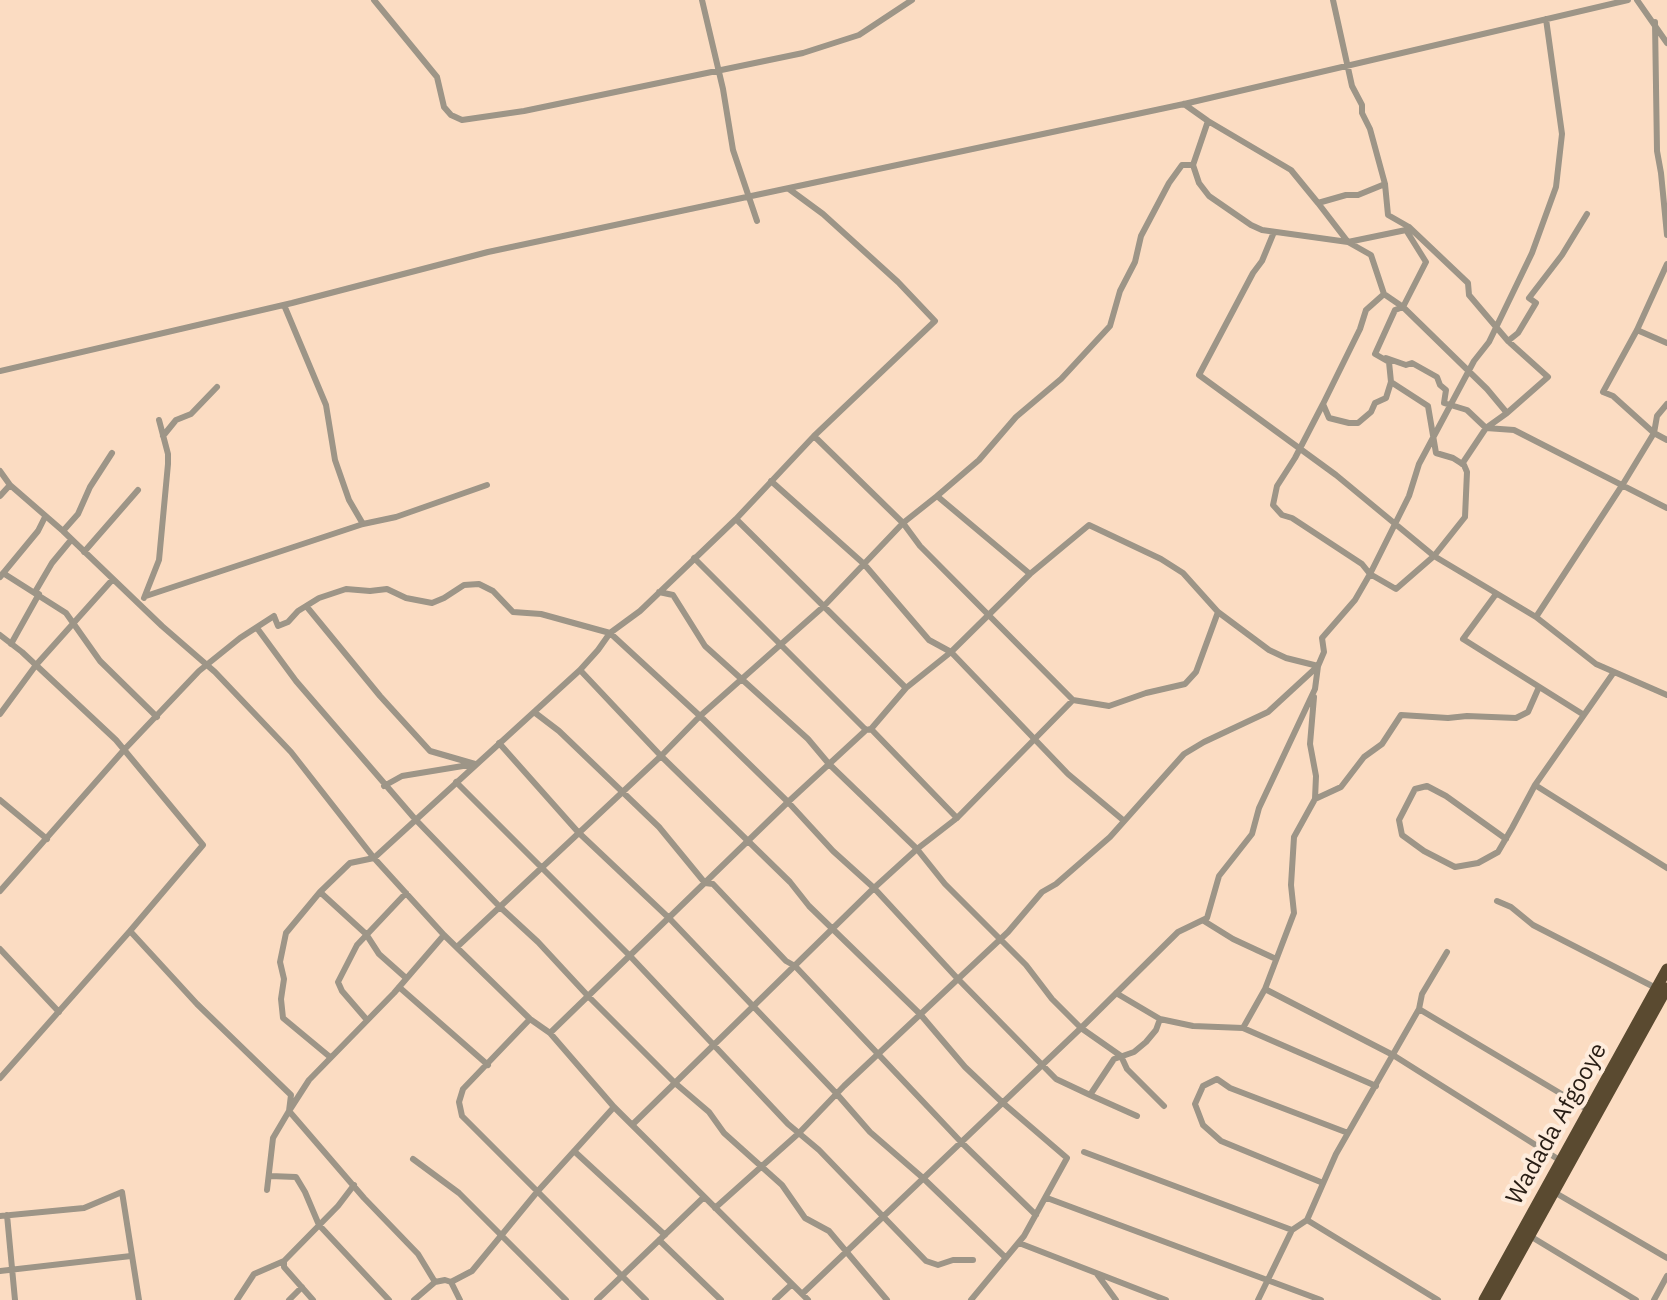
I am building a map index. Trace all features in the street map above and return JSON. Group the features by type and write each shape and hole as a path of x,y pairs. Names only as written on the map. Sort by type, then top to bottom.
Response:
{"highway":[{"name":"Wadada Afgooye","path":"1494,1300 1662,988 1667,969"},
{"name":"Wadada Afgooye","path":"1484,1300 1662,988"}],"street":[{"path":"374,0 437,77 444,107 462,120 524,111 803,53 859,35 912,0"},
{"path":"702,0 719,69 733,150 757,221"},
{"path":"1333,0 1352,86 1362,105 1385,184 1388,215 1468,283 1469,295 1508,341 1548,377 1486,428 1462,464"},
{"path":"0,371 284,305 488,252 1184,104 1628,0"},
{"path":"1637,0 1667,43"},
{"path":"1243,1028 1265,989 1294,913 1291,885 1294,837 1315,799 1316,776 1310,744 1318,666 1324,652 1322,638 1355,600 1370,574 1433,438 1474,361 1489,342 1532,253 1556,187 1562,134 1546,19"},
{"path":"1655,22 1657,151 1667,235"},
{"path":"1184,104 1291,170 1348,242 1371,255 1384,294 1403,307 1487,389 1507,413"},
{"path":"1208,121 1193,165 1199,183 1209,196 1251,225 1274,232 1348,242 1407,229"},
{"path":"457,947 700,716 823,607 903,523 979,460 1016,417 1061,379 1110,326 1120,291 1135,262 1141,236 1182,165 1193,165"},
{"path":"1318,203 1358,195 1385,184"},
{"path":"330,1057 283,1018 281,999 284,979 280,962 286,933 320,892 350,863 374,858 580,670 610,633 640,611 736,519 814,436 935,321 834,223 789,189"},
{"path":"1508,341 1518,333 1536,303 1529,298 1562,255 1587,214"},
{"path":"1375,354 1395,310 1403,307 1426,262 1407,229"},
{"path":"1274,232 1262,261 1199,375 1301,449 1434,556 1536,617 1596,664 1664,693 1667,682"},
{"path":"1667,264 1637,330 1603,392 1613,396 1654,433 1667,440"},
{"path":"1384,294 1366,310 1360,329 1301,449 1277,486 1273,505 1282,515 1292,518 1396,589 1434,556 1465,517 1467,472 1462,464 1448,455 1436,453 1428,406 1391,382"},
{"path":"284,305 326,405 335,460 349,500 363,524"},
{"path":"1637,330 1667,343"},
{"path":"1323,404 1329,418 1358,423 1371,412 1375,403 1386,398 1391,382 1389,362 1375,354"},
{"path":"1375,354 1406,365 1412,363 1437,377 1446,390 1444,403 1467,410 1486,428 1514,430 1667,508"},
{"path":"163,436 176,420 194,411 217,387"},
{"path":"1536,617 1623,484 1654,433 1657,416 1667,404"},
{"path":"146,596 159,560 168,464 159,420"},
{"path":"814,436 903,523 920,546 1073,700 1109,706 1185,684 1196,672 1218,612"},
{"path":"63,531 78,514 90,487 112,453"},
{"path":"0,471 10,485 207,664 291,752 374,858 444,935 530,1019 550,1033 614,1107 808,1300"},
{"path":"771,481 864,564 929,640 951,652 1068,774 1123,820"},
{"path":"0,496 10,485"},
{"path":"139,602 146,596 487,485"},
{"path":"84,552 138,490"},
{"path":"937,496 1030,574"},
{"path":"45,517 38,531 2,575 66,613 100,661 157,717"},
{"path":"736,519 906,688"},
{"path":"550,1033 788,802 869,729 906,688 951,652 1030,574 1089,525 1161,559 1183,573 1218,612 1269,650 1318,666"},
{"path":"11,644 52,563 71,540"},
{"path":"694,558 957,818"},
{"path":"0,714 36,665 113,579"},
{"path":"0,891 123,751 207,664 240,638 274,616 278,626 327,594 346,589 387,589 406,598 432,603 472,583 488,587 513,612 541,614 610,633 788,802 1056,1079 1137,1116"},
{"path":"659,592 673,595 705,646 808,739 1026,965 1052,999 1081,1028 1121,1056 1132,1075 1164,1106"},
{"path":"1496,594 1463,639 1584,715"},
{"path":"307,607 430,751 475,764"},
{"path":"257,628 296,681 384,786 588,996 675,1083 709,1112 724,1133 782,1185 805,1218 829,1231 887,1300"},
{"path":"0,635 116,740 203,845 0,1078"},
{"path":"715,1208 799,1133 836,1093 999,940 1042,892 1056,884 1110,837 1184,754 1268,712 1318,666"},
{"path":"580,670 661,756 920,1014 965,1067 1067,1158 1019,1243 971,1300"},
{"path":"1506,839 1427,786 1415,789 1399,820 1402,835 1455,867 1478,863 1498,852 1506,839 1535,785 1614,672"},
{"path":"1315,799 1341,787 1364,757 1382,744 1401,715 1516,718 1528,712 1539,687"},
{"path":"802,1294 1178,932 1204,921 1209,914 1219,876 1252,834 1259,808 1315,689"},
{"path":"632,1125 874,888 957,818 1073,700"},
{"path":"534,712 559,731 659,827 705,883 713,884 786,961 795,966 962,1143 1036,1215"},
{"path":"499,743 578,832 669,918 870,1132 879,1137 1006,1258"},
{"path":"384,786 402,776 475,764"},
{"path":"456,782 630,956 788,1124 884,1214 931,1264 973,1260"},
{"path":"1535,785 1667,868"},
{"path":"0,800 47,839"},
{"path":"320,892 366,934 379,954 406,978"},
{"path":"367,1020 338,982 357,945 406,893"},
{"path":"1497,901 1511,907 1533,925 1662,988"},
{"path":"1204,921 1276,959"},
{"path":"130,931 197,1004 291,1095 289,1111 394,1232 418,1254 435,1282"},
{"path":"267,1190 273,1138 309,1080 399,987 444,935"},
{"path":"0,949 59,1012"},
{"path":"1258,1300 1292,1230 1307,1220 1348,1133 1419,1009 1422,994 1447,952"},
{"path":"399,987 488,1065"},
{"path":"1265,989 1393,1055 1561,1161"},
{"path":"1116,993 1160,1019 1193,1026 1243,1028 1376,1086"},
{"path":"1419,1009 1590,1111"},
{"path":"530,1019 463,1089 459,1102 462,1116 646,1300"},
{"path":"1090,1095 1114,1059 1134,1052 1146,1042 1160,1019"},
{"path":"1323,1183 1221,1141 1203,1125 1195,1104 1203,1086 1217,1079 1230,1088 1348,1133"},
{"path":"414,1300 435,1282 451,1282 472,1271 537,1192 614,1107"},
{"path":"574,1151 721,1300"},
{"path":"1084,1152 1292,1230"},
{"path":"413,1159 459,1193 566,1300"},
{"path":"270,1176 296,1177 319,1225 389,1300"},
{"path":"237,1300 254,1274 284,1261 338,1206 354,1185"},
{"path":"15,1300 4,1215 84,1208 122,1192 139,1300"},
{"path":"1554,1192 1667,1258"},
{"path":"597,1300 704,1197"},
{"path":"1047,1198 1321,1300"},
{"path":"1307,1220 1438,1300"},
{"path":"1530,1236 1636,1300"},
{"path":"1019,1243 1166,1300"},
{"path":"0,1271 131,1256"},
{"path":"284,1261 284,1267 313,1300"},
{"path":"1097,1273 1116,1300"},
{"path":"1654,1300 1667,1276"},
{"path":"451,1282 460,1300"},
{"path":"775,1300 792,1284"},
{"path":"289,1300 302,1287"}]}
